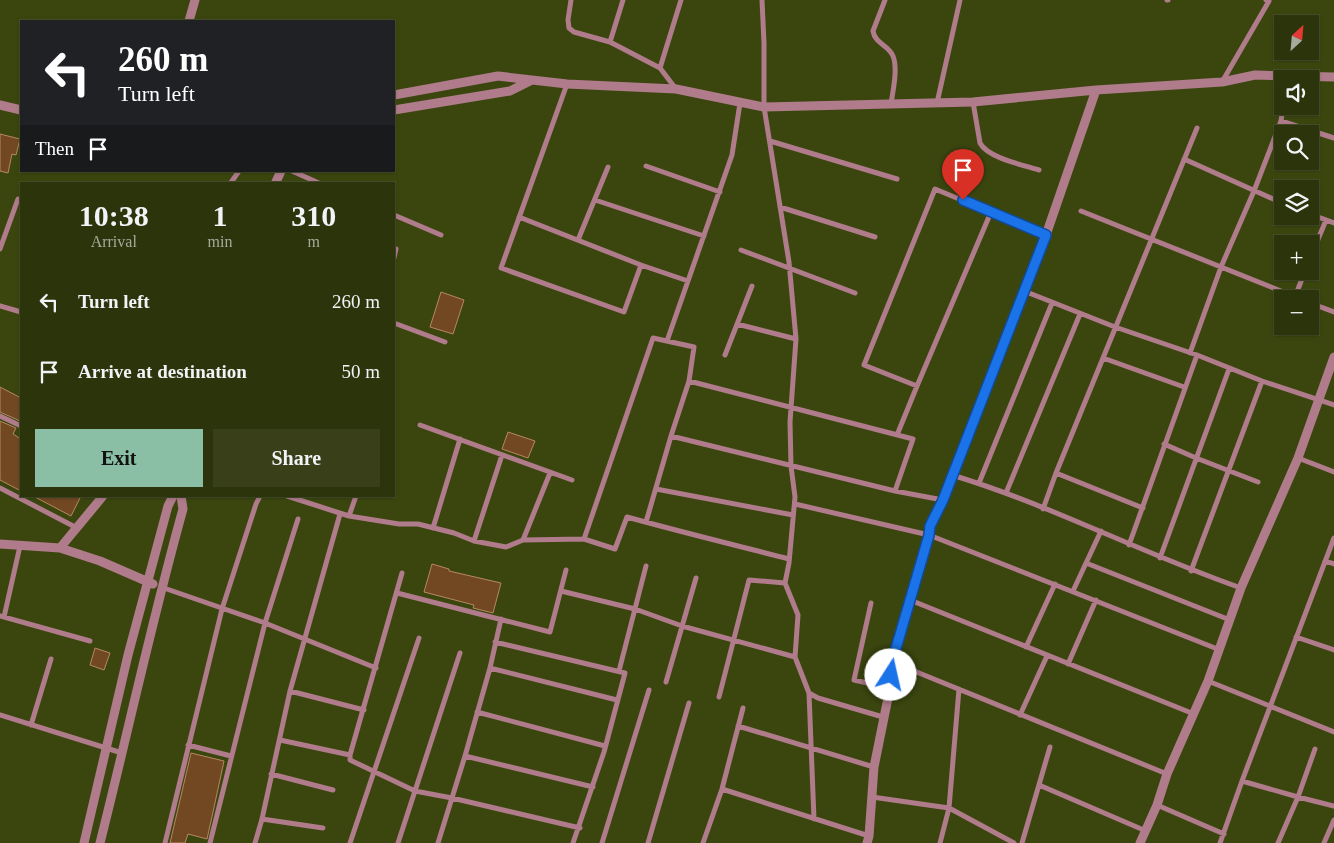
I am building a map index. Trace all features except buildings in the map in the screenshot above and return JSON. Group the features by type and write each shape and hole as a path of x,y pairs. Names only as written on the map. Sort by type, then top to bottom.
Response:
{"street":[{"path":"189,20 195,0"},
{"path":"571,0 568,20 569,28 574,32 610,42 660,68 676,89"},
{"path":"610,42 624,0"},
{"path":"660,68 681,0"},
{"path":"762,0 764,108 790,270 796,339 791,407 791,466 795,504 785,583 798,614 795,656 810,693 814,818"},
{"path":"885,0 873,32 877,41 891,52 893,56 895,65 891,104"},
{"path":"937,103 960,0"},
{"path":"1222,82 1269,1 1266,0"},
{"path":"395,96 498,76 567,84 676,89 764,108 973,102 1096,90 1222,82 1255,75 1274,76"},
{"path":"1319,77 1334,77"},
{"path":"395,110 510,91 533,80"},
{"path":"567,84 501,268 624,312 641,265"},
{"path":"722,789 814,818 868,839 874,767 890,688 892,662 930,526 943,500 1046,235 1096,90"},
{"path":"973,102 980,144 983,148 991,154 1039,170"},
{"path":"667,341 732,156 740,103"},
{"path":"0,105 20,110"},
{"path":"1190,353 1221,267 1254,191 1281,115"},
{"path":"1281,120 1334,138"},
{"path":"1043,509 1197,128"},
{"path":"770,141 897,179"},
{"path":"1184,159 1274,200"},
{"path":"646,166 720,192"},
{"path":"578,240 608,168"},
{"path":"294,172 317,182"},
{"path":"917,386 864,365 935,189 1046,235"},
{"path":"0,249 18,199"},
{"path":"595,200 704,236"},
{"path":"780,207 874,237"},
{"path":"1081,211 1278,290"},
{"path":"897,435 991,212"},
{"path":"395,215 441,234"},
{"path":"519,217 641,265 688,281"},
{"path":"1319,217 1334,224"},
{"path":"1319,237 1326,220"},
{"path":"395,254 396,249"},
{"path":"741,250 790,270 855,292"},
{"path":"725,354 752,286"},
{"path":"1024,292 1262,381 1334,405"},
{"path":"979,483 1052,303"},
{"path":"0,306 20,312"},
{"path":"1319,306 1334,312"},
{"path":"1006,492 1080,314"},
{"path":"395,323 445,342"},
{"path":"737,324 796,339"},
{"path":"584,539 653,338 694,347 689,381 646,522"},
{"path":"1129,545 1196,355"},
{"path":"1103,358 1184,387"},
{"path":"1140,843 1167,774 1208,681 1241,588 1298,458 1334,358"},
{"path":"1160,558 1229,368"},
{"path":"689,381 913,439 895,491"},
{"path":"1191,571 1262,381"},
{"path":"0,416 20,426"},
{"path":"420,425 572,480"},
{"path":"671,436 895,491 943,500"},
{"path":"432,528 460,439"},
{"path":"1164,444 1258,482"},
{"path":"474,541 502,455"},
{"path":"1298,458 1334,472"},
{"path":"523,540 550,473"},
{"path":"1056,473 1143,508"},
{"path":"952,475 1006,492 1191,571 1241,588"},
{"path":"0,488 77,528"},
{"path":"656,488 793,515"},
{"path":"60,548 102,497"},
{"path":"84,843 128,655 168,506 172,497"},
{"path":"100,843 143,659 183,509 180,497"},
{"path":"165,843 222,609 260,497"},
{"path":"290,497 340,514 399,524 418,524 454,533 474,541 506,547 523,540 584,539 615,549 627,517 789,559"},
{"path":"349,516 356,497"},
{"path":"795,504 929,535 1220,650"},
{"path":"255,843 290,692 340,514"},
{"path":"210,843 265,623 298,519"},
{"path":"1073,591 1101,531"},
{"path":"1220,843 1334,538"},
{"path":"0,544 60,548 161,587 265,623 376,668"},
{"path":"20,546 2,616 90,640"},
{"path":"1325,561 1334,564"},
{"path":"1086,563 1230,620"},
{"path":"619,671 646,566"},
{"path":"396,593 550,632 566,570"},
{"path":"402,573 350,754 350,760 415,791 580,828"},
{"path":"666,682 696,578"},
{"path":"719,697 749,580 785,583"},
{"path":"1026,648 1055,584"},
{"path":"561,591 635,609 682,626 795,656"},
{"path":"910,600 1194,714"},
{"path":"1068,664 1096,600"},
{"path":"871,603 854,680 890,688"},
{"path":"446,843 439,842 490,668 501,619"},
{"path":"1296,637 1334,650"},
{"path":"350,843 419,638"},
{"path":"495,642 625,673 593,787 580,828 573,843"},
{"path":"398,843 460,653"},
{"path":"1020,715 1047,656"},
{"path":"31,725 51,659"},
{"path":"892,662 1167,774"},
{"path":"490,668 617,700"},
{"path":"1208,681 1334,732"},
{"path":"940,843 949,808 959,689"},
{"path":"602,843 649,690"},
{"path":"290,692 364,710"},
{"path":"810,693 818,698 883,717"},
{"path":"648,843 689,703"},
{"path":"703,843 722,789 743,708"},
{"path":"477,712 605,746"},
{"path":"0,715 122,753"},
{"path":"738,726 874,767"},
{"path":"280,740 350,754"},
{"path":"188,745 231,756"},
{"path":"1022,843 1050,747"},
{"path":"1278,843 1316,749"},
{"path":"465,756 593,787"},
{"path":"272,774 333,790"},
{"path":"1242,780 1334,806"},
{"path":"1039,784 1146,830"},
{"path":"872,797 949,808 1014,843"},
{"path":"1156,805 1224,834"},
{"path":"262,819 323,828"},
{"path":"1324,843 1334,820"}],"route":[{"path":"891,675 892,662 930,526 943,500 1046,235 963,200"}]}
